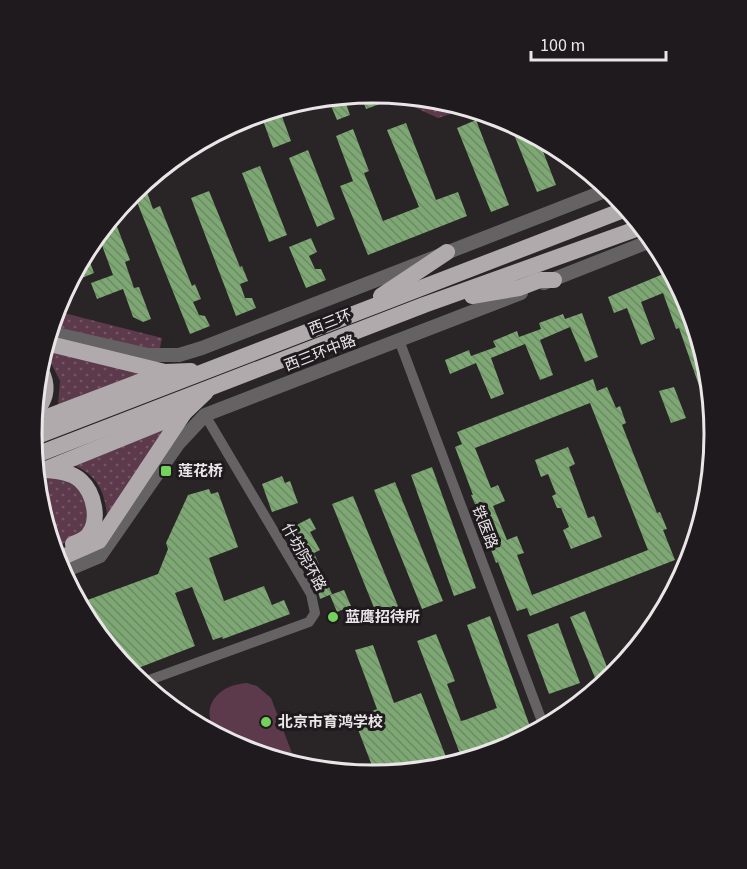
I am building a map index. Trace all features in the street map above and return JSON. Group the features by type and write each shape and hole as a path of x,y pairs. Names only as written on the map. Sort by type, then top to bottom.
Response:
{"highway":[{"name":"西三环","path":"42,434 619,212"},
{"name":"西三环","path":"44,463 214,386 424,305 634,230"},
{"path":"355,313 447,252"},
{"path":"424,305 519,288 540,280 554,280"},
{"path":"54,345 165,372 204,371"},
{"path":"43,419 165,372"},
{"path":"65,556 99,541 184,413 214,386"},
{"path":"44,464 184,413"},
{"path":"44,466 81,481 92,499 95,517 89,534 63,549"}],"street":[{"path":"58,334 148,355 179,354 202,348 600,193"},
{"name":"西三环中路","path":"70,568 100,556 178,444 204,415 644,244"},
{"name":"铁医路","path":"399,340 542,720"},
{"name":"什坊院环路","path":"150,680 309,622 315,613 311,594 204,415"}],"shaded area":[{"path":"411,105 454,113 438,118"},
{"path":"65,313 162,338 160,348 153,351 60,329"},
{"path":"53,350 142,372 58,405 60,381 50,361"},
{"path":"164,429 107,517 103,494 95,480 75,466"},
{"path":"56,478 72,484 84,495 88,504 86,528 79,537 61,544 53,520 45,479"},
{"path":"247,683 257,686 271,698 293,756 247,741 213,724 210,707 214,699 221,692 237,684"}],"building":[{"path":"364,103 380,104 366,109"},
{"path":"346,105 350,115 337,120 331,106"},
{"path":"282,116 291,141 273,148 264,122"},
{"path":"476,120 509,205 491,212 457,128"},
{"path":"406,123 436,200 458,192 467,216 368,255 340,186 353,181 336,136 353,129 369,171 364,173 383,221 419,207 387,130"},
{"path":"514,134 542,149 556,185 537,192"},
{"path":"308,150 335,219 317,227 289,158"},
{"path":"260,166 287,235 269,242 242,173"},
{"path":"209,191 248,281 240,284 245,298 252,298 256,308 236,316 191,198"},
{"path":"147,192 153,209 160,206 192,286 195,284 201,299 193,302 199,315 205,316 210,326 190,334 137,202"},
{"path":"117,226 130,260 125,262 134,288 139,287 151,319 143,322 133,317 123,289 97,299 91,283 113,275 102,245"},
{"path":"311,238 317,252 309,256 315,269 321,269 326,280 306,288 289,247"},
{"path":"90,263 94,273 81,278"},
{"path":"664,274 680,308 694,349 702,396 679,328 676,329 663,293 641,302 655,339 641,345 627,308 614,313 608,297"},
{"path":"582,313 598,357 585,362 570,327 540,340 553,375 540,380 525,344 491,358 504,394 491,399 476,363 450,374 445,360 469,350 471,356 496,347 493,341 517,331 519,337 541,329 539,323 563,314 565,319"},
{"path":"593,379 597,391 607,387 616,408 620,406 626,423 622,425 657,513 660,512 667,529 663,530 675,560 530,616 527,608 517,611 490,547 493,545 471,495 473,495 455,447 462,444 457,432","holes":["590,403 648,550 532,595 517,555 524,553 517,536 507,540 493,506 505,501 498,485 491,488 475,448"]},
{"path":"674,387 686,418 671,423 659,391"},
{"path":"568,447 575,464 569,467 588,518 594,516 602,537 571,549 563,530 569,527 561,508 557,508 552,496 556,494 548,474 541,477 535,460"},
{"path":"432,467 476,588 454,596 411,475"},
{"path":"282,476 285,483 290,481 298,503 272,512 262,484"},
{"path":"395,482 443,601 422,609 374,490"},
{"path":"209,489 211,494 218,492 238,547 209,558 224,601 264,586 272,605 284,600 290,614 223,639 222,637 213,640 192,587 175,593 195,646 138,668 124,653 86,600 158,574 168,549 166,543 188,495"},
{"path":"353,496 400,611 379,620 332,504"},
{"path":"310,518 316,529 310,532 320,550 314,553 332,594 320,599 302,559 300,561 283,532"},
{"path":"344,590 351,606 337,612 330,595"},
{"path":"585,611 608,669 601,675 595,678 570,617"},
{"path":"490,616 530,727 500,741 460,755 417,641 436,634 455,681 447,684 461,721 465,720 497,708 467,625"},
{"path":"558,623 580,683 549,694 527,635"},
{"path":"373,645 394,703 421,693 446,758 417,763 372,766 354,719 377,709 355,650"}],"place":[{"name":"莲花桥","path":"166,471"},
{"name":"蓝鹰招待所","path":"333,617"},
{"name":"北京市育鸿学校","path":"266,722"}]}
